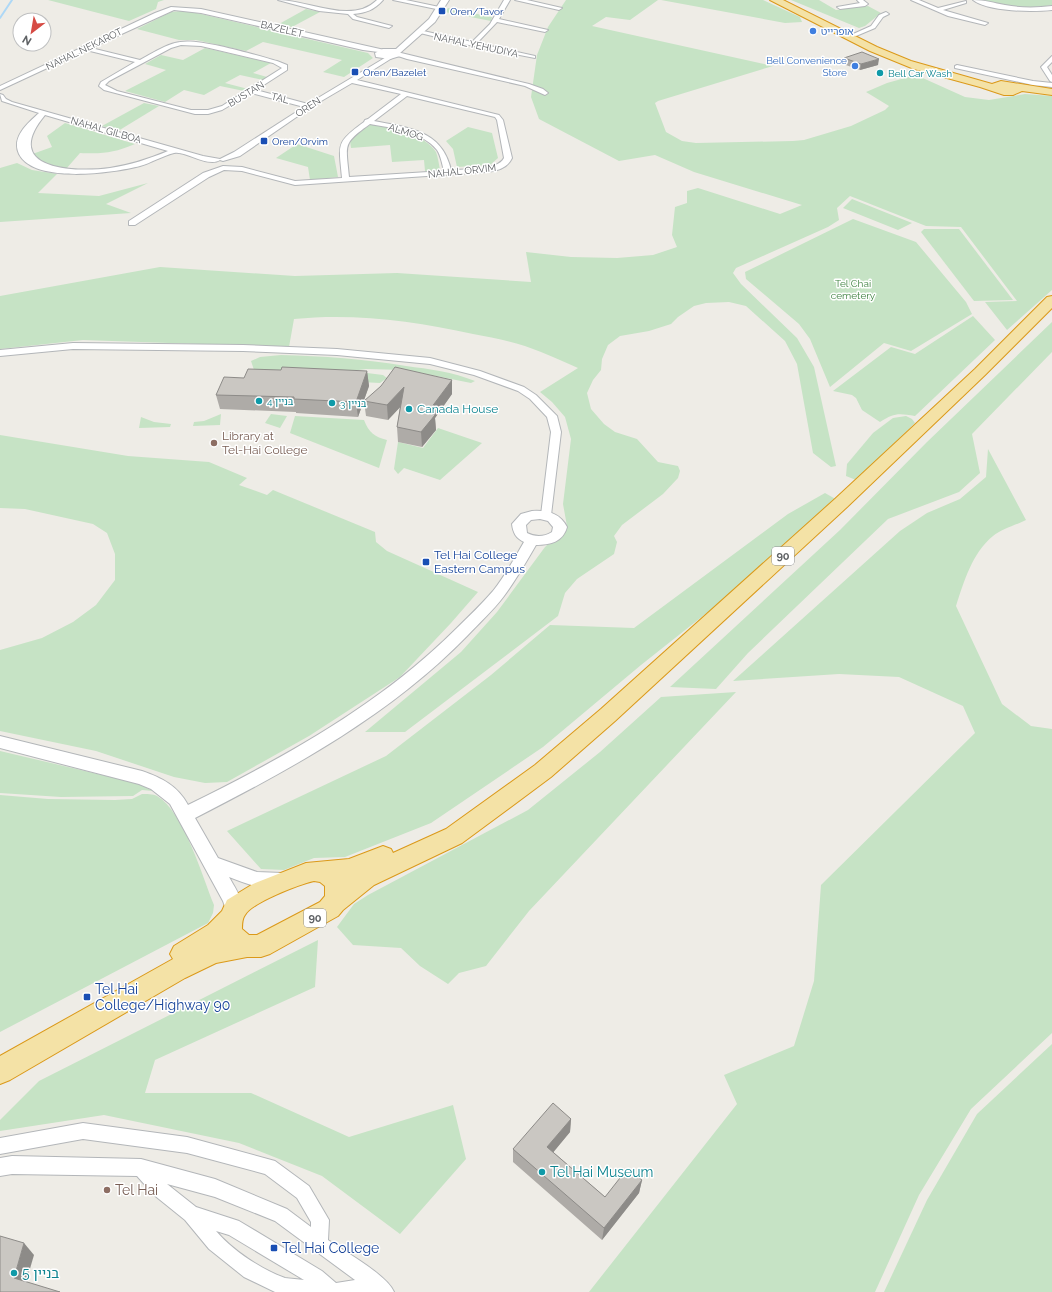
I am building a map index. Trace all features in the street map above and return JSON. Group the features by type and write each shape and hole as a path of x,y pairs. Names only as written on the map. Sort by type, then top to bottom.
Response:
{"highway":[{"path":"775,0 896,58 920,67 998,86"},
{"path":"785,0 826,18 854,35 896,55 921,64 998,86 1007,93 1016,89 1052,93"},
{"name":"90","path":"0,1071 176,970 212,953 246,946 254,947 269,942 321,915 366,878 386,867 454,836 543,771 614,709 841,503 980,372 1052,300"},
{"name":"90","path":"0,1056 191,950 217,933 243,902 305,872 350,869 363,865 442,828 543,771"},
{"name":"90","path":"321,871 327,874 336,883 339,889 339,896 335,902"},
{"path":"233,913 229,924 231,935 239,943 246,946"}],"street":[{"path":"281,0 334,12 349,13 370,10 375,7 380,0"},
{"path":"396,0 441,8"},
{"name":"OREN","path":"376,65 379,60 406,43 419,32 441,8 445,0"},
{"path":"473,44 496,20 507,0"},
{"path":"518,0 559,8"},
{"path":"840,7 866,4 860,0"},
{"path":"914,0 936,10 985,23"},
{"path":"977,0 1017,10 1052,8"},
{"path":"936,10 964,2"},
{"name":"NAHAL NEKAROT","path":"0,95 10,84 157,14 185,4"},
{"name":"BAZELET","path":"185,4 201,11"},
{"name":"NAHAL NEKAROT","path":"157,14 162,6"},
{"name":"BAZELET","path":"162,6 173,9 201,11 409,58 526,85 541,90 545,93"},
{"path":"349,13 352,17 389,26"},
{"path":"854,35 873,27 882,16 886,14"},
{"path":"496,20 545,30"},
{"name":"NAHAL YEHUDIYA","path":"419,32 533,57"},
{"name":"BUSTAN","path":"195,43 275,62 285,66 285,69 281,72 251,91 217,110 201,113 183,110 115,92 102,86 107,80 174,45 195,43"},
{"path":"85,48 141,62"},
{"name":"OREN","path":"215,162 240,151 350,80 376,65 388,54"},
{"path":"1052,58 1044,67 1052,80"},
{"path":"957,67 1033,83 1052,85"},
{"name":"NAHAL ORVIM","path":"242,169 233,163 215,162 214,168 242,169 296,183 495,169 507,162 508,158 499,118 491,114 350,80"},
{"name":"TAL","path":"251,91 309,106"},
{"path":"346,180 343,147 345,142 353,131 406,94"},
{"name":"NAHAL GILBOA","path":"0,95 10,103 215,162"},
{"path":"18,128 31,118 44,113"},
{"name":"ALMOG","path":"368,121 420,134 433,141 444,155 448,173"},
{"path":"16,157 27,163 45,169 83,172 127,167 149,161 174,150"},
{"name":"OREN","path":"233,163 240,151"},
{"path":"206,175 215,162"},
{"path":"132,223 206,175 233,163"},
{"path":"0,353 73,346 243,348 337,352 430,361 477,374 521,389 533,397 552,416 556,432 546,515"},
{"path":"532,515 546,515 552,517 559,523 560,530 558,534 550,540 544,541 532,540 522,535 519,524 526,518 532,515"},
{"path":"185,815 238,789 338,733 418,676 456,640 498,594 532,540"},
{"path":"0,742 142,778 157,784 176,799 232,900 233,913"},
{"path":"212,863 256,880 284,881"},
{"path":"0,1146 83,1131 187,1145 269,1167 303,1192 320,1220 319,1244"},
{"path":"0,1166 141,1168 214,1188 281,1215 379,1287"},
{"path":"141,1168 160,1189 191,1214 215,1243 250,1271 285,1287 329,1292"},
{"path":"191,1214 233,1227 316,1277 332,1292"},
{"path":"338,1292 379,1287"}],"green space":[{"path":"48,0 164,0 158,2 156,9 129,21"},
{"path":"566,0 658,0 630,20 606,17 592,26 773,66 655,103 666,132 682,141 696,143 804,140 851,126 885,110 889,106 866,92 887,83 916,75 965,97 989,100 1025,94 1052,96 1052,290 1007,330 985,302 1017,301 961,227 926,226 850,196 837,208 839,220 828,227 736,268 733,273 741,284 797,338 814,367 836,466 831,467 813,453 797,364 785,341 746,306 729,302 706,303 694,306 671,324 649,331 620,336 608,345 602,359 601,370 593,380 587,393 591,409 604,424 615,432 637,439 658,462 678,466 680,471 678,478 663,494 622,525 614,536 617,542 614,554 577,579 565,593 558,616 405,732 365,732 461,652 497,612 545,547 567,526 563,504 571,439 565,417 552,402 540,392 578,368 533,349 499,339 429,325 384,319 339,317 294,319 289,347 83,340 0,349 0,296 160,267 295,276 397,273 531,282 526,252 571,257 617,258 653,255 677,247 672,235 675,207 687,203 687,191 698,188 780,214 802,205 694,172 655,155 619,161 539,119 531,97 537,55 548,27"},
{"path":"661,0 763,0 800,17 802,22 785,23"},
{"path":"791,0 819,0 836,10 868,6 881,13 865,26 859,28"},
{"path":"983,0 1052,0 1052,5 1018,7"},
{"path":"448,8 492,17 491,21 445,12"},
{"path":"306,9 320,12 292,27 279,24"},
{"path":"188,11 368,53 373,58 344,77 323,72 342,60 263,42 246,51 196,40 179,40 137,29 171,12"},
{"path":"205,48 271,63 253,73 267,77 263,80 240,75 225,83 248,89 244,91 220,86 204,95 184,90 165,102 125,91 166,70 145,64 161,55 183,60"},
{"path":"144,103 159,106 118,131 102,126"},
{"path":"65,123 135,144 108,152 80,153 66,169 49,167 24,157 52,147 47,136"},
{"path":"370,125 378,125 396,129 424,141 436,152 440,170 425,171 424,160 392,162 390,145 351,148 350,141 356,134"},
{"path":"468,127 492,133 498,158 490,165 457,167 453,149 446,141"},
{"path":"297,144 334,156 338,177 310,180 308,167 276,158"},
{"path":"17,163 32,170 57,174 38,193 99,196 148,183 106,204 131,213 0,222 0,168"},
{"path":"852,199 912,223 898,230 843,208"},
{"name":"Tel Chai cemetery","path":"853,219 916,242 966,302 972,314 911,351 884,343 830,387 810,339 799,324 746,279 745,272"},
{"path":"924,229 959,229 1013,300 974,301 921,232"},
{"path":"973,316 995,340 915,416 896,414 880,422 862,410 856,398 852,395 833,391 891,347 915,354"},
{"path":"1052,322 1052,352 972,434 980,473 959,492 888,519 748,653 716,689 670,687 840,530 927,442"},
{"path":"281,355 375,361 441,371 475,381 471,383 406,370 366,369 322,375 255,373 251,361 260,357"},
{"path":"367,373 383,375 387,378 380,383 361,382 362,375"},
{"path":"221,414 220,425 193,426 194,422 204,421"},
{"path":"271,414 287,416 280,428 265,423"},
{"path":"295,416 364,420 373,434 387,440 379,468 290,433"},
{"path":"906,416 912,419 915,423 856,480 846,476 847,464 873,433 893,418"},
{"path":"141,417 154,422 171,424 170,427 139,428"},
{"path":"438,428 482,443 440,480 404,468 398,474 394,469 398,442 423,448"},
{"path":"0,435 128,456 209,462 247,478 239,485 267,495 273,490 375,532 376,542 387,551 478,592 400,677 309,736 227,782 205,783 174,777 96,751 0,731 0,650 42,638 73,622 96,605 115,580 115,554 107,533 93,524 25,509 0,508"},
{"path":"988,449 1026,520 993,536 979,551 962,587 956,606 1002,704 1031,726 1052,729 1052,1033 971,1109 919,1195 875,1292 589,1292 737,1104 724,1075 794,1046 814,981 821,885 975,733 963,706 899,677 839,674 733,681 900,531 927,513 960,499 986,477"},
{"path":"825,493 839,501 747,581 641,665 543,747 431,823 345,857 314,858 284,870 261,869 227,831 386,756 491,675 550,625 634,628 788,514"},
{"path":"736,692 529,911 486,966 459,973 448,984 420,966 401,948 353,945 337,927 354,904 368,895 528,810 600,752 661,697"},
{"path":"0,751 136,783 153,791 142,790 133,796 61,797 0,793"},
{"path":"142,794 152,794 157,796 167,804 184,830 214,905 213,913 208,923 0,1032 0,795 48,799 115,800 132,799"},
{"path":"318,940 315,987 155,1060 145,1093 251,1093 349,1137 453,1105 466,1159 400,1234 322,1176 239,1143 104,1115 0,1131 0,1120 39,1081"},
{"path":"1052,1044 1052,1292 884,1292 927,1200 977,1114"}],"building":[{"path":"862,52 879,59 861,64 844,58"},
{"path":"282,367 367,371 356,402 294,399 294,397 216,395 224,377 244,378 248,369 281,370"},
{"path":"395,367 452,380 428,412 435,415 421,432 397,427 404,387 387,405 364,401 381,386"},
{"path":"553,1103 571,1119 547,1147 605,1197 627,1169 642,1180 604,1228 513,1149"},
{"name":"בניין 5","path":"0,1236 24,1243 14,1278 60,1292 0,1292"}],"waterway":[{"path":"0,18 12,0"}],"place":[{"name":"Oren/Tavor","path":"442,11"},
{"name":"אופרייט","path":"813,31"},
{"name":"Bell Convenience Store","path":"855,66"},
{"name":"Oren/Bazelet","path":"355,72"},
{"name":"Bell Car Wash","path":"880,73"},
{"name":"Oren/Orvim","path":"264,141"},
{"name":"בניין 4","path":"259,401"},
{"name":"בניין 3","path":"332,403"},
{"name":"Canada House","path":"409,409"},
{"name":"Library at Tel-Hai College","path":"214,443"},
{"name":"Tel Hai College Eastern Campus","path":"426,562"},
{"name":"Tel Hai College/Highway 90","path":"87,997"},
{"name":"Tel Hai Museum","path":"542,1172"},
{"name":"Tel Hai","path":"107,1190"},
{"name":"Tel Hai College","path":"274,1248"},
{"name":"בניין 5","path":"14,1273"}]}
